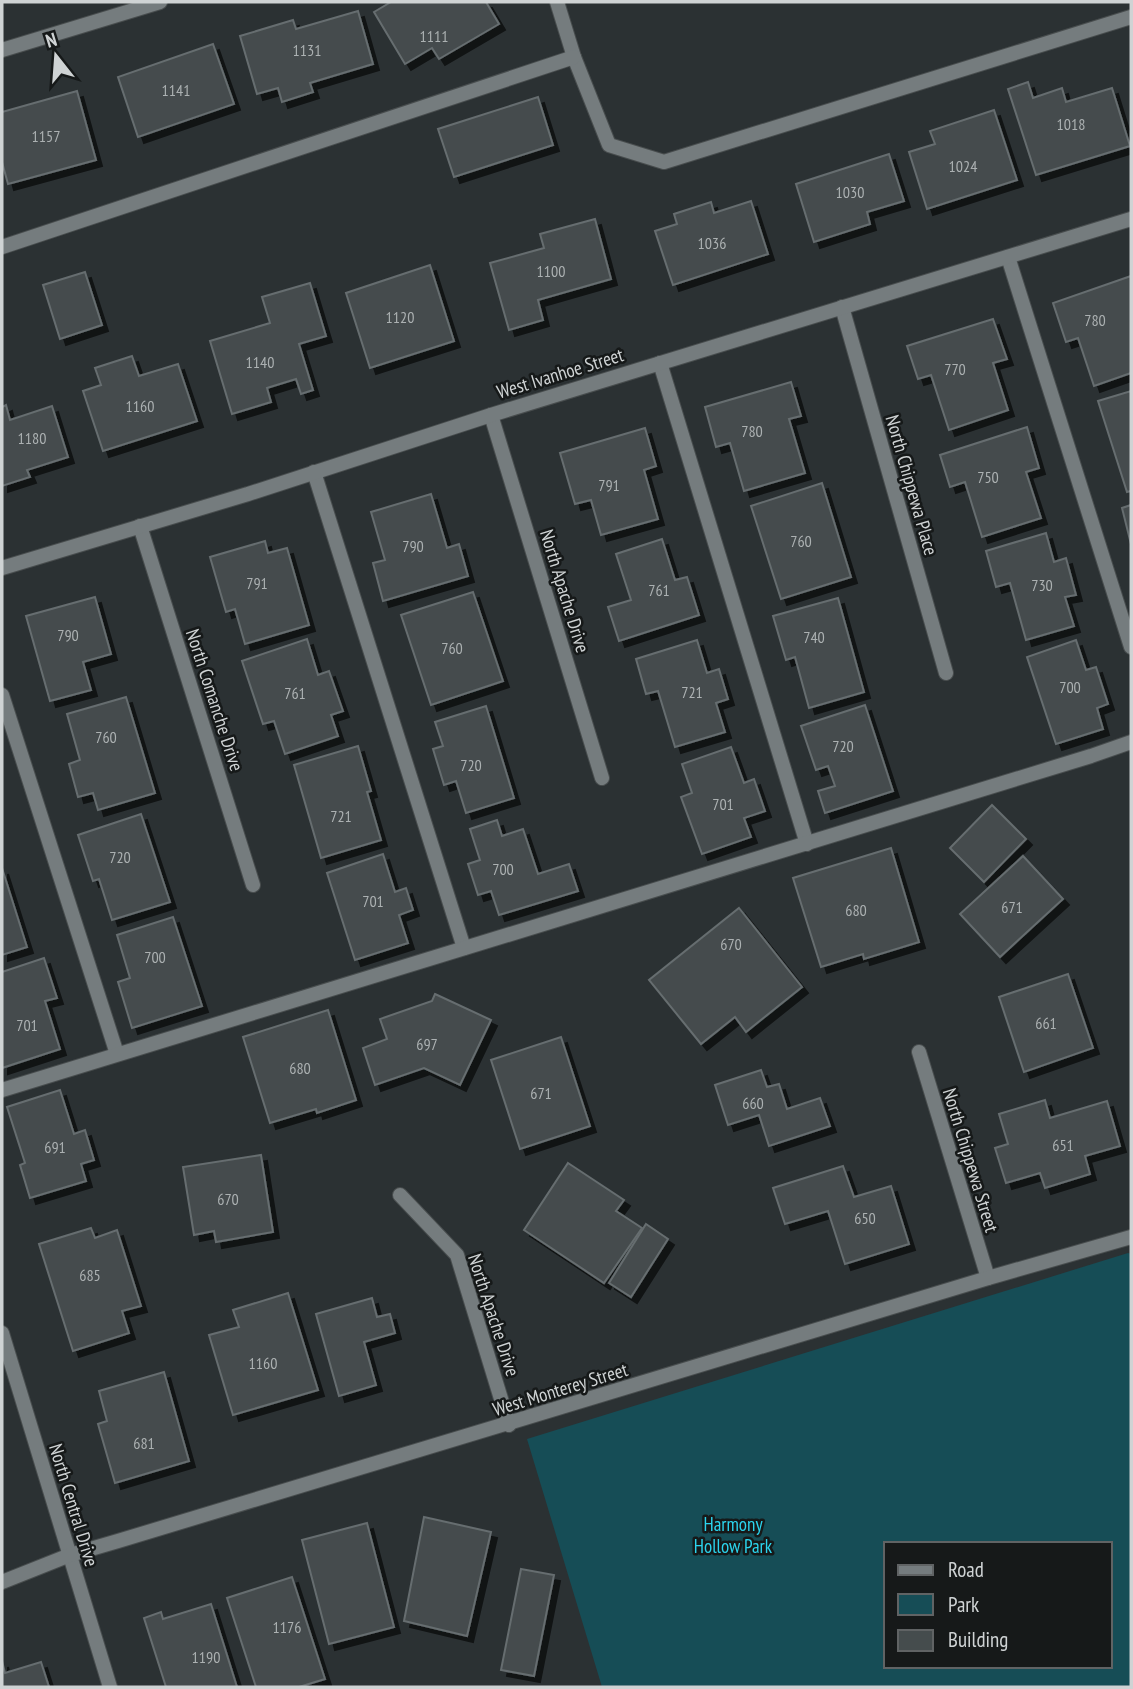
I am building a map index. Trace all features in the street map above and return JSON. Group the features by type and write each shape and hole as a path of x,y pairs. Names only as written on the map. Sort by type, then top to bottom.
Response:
{"street":[{"path":"2,50 160,2"},
{"path":"557,2 574,57 609,145 664,162 1131,17"},
{"path":"2,247 574,57"},
{"name":"West Ivanhoe Street","path":"2,568 1131,219"},
{"path":"1008,257 1131,647"},
{"name":"North Chippewa Place","path":"842,307 946,673"},
{"path":"660,363 807,844"},
{"name":"North Apache Drive","path":"491,415 602,778"},
{"path":"314,472 464,948"},
{"name":"North Comanche Drive","path":"140,526 253,885"},
{"path":"2,695 117,1054"},
{"path":"2,1090 1131,742"},
{"name":"North Chippewa Street","path":"919,1052 988,1278"},
{"name":"North Apache Drive","path":"400,1195 457,1255 509,1424"},
{"name":"West Monterey Street","path":"2,1582 70,1555 1131,1237"},
{"name":"North Central Drive","path":"2,1333 110,1687"}],"green space":[{"name":"Harmony Hollow Park","path":"1131,1254 1131,1687 602,1687 527,1439"}],"building":[{"path":"391,2 486,2 499,24 439,59 432,48 405,64 374,12"},
{"path":"358,11 373,64 310,83 313,92 282,102 278,88 257,94 240,36 293,20 296,29"},
{"path":"213,44 234,104 138,137 118,77"},
{"path":"1028,82 1033,98 1062,88 1066,102 1112,88 1130,146 1036,175 1008,89"},
{"path":"77,91 96,160 8,184 2,162 2,112"},
{"path":"538,97 553,145 454,177 438,129"},
{"path":"994,110 1017,180 927,209 909,152 935,144 930,131"},
{"path":"889,154 904,201 867,212 870,224 814,242 796,184"},
{"path":"751,201 768,254 673,285 655,231 677,224 674,214 711,202 714,213"},
{"path":"595,219 611,279 538,300 543,320 509,330 490,263 544,248 540,234"},
{"path":"430,265 454,341 370,368 346,293"},
{"path":"85,272 102,325 60,339 43,285"},
{"path":"1131,276 1131,373 1094,386 1078,338 1066,342 1053,303"},
{"path":"310,283 326,336 299,344 313,390 301,394 296,379 267,388 271,402 232,414 210,341 270,323 262,297"},
{"path":"993,319 1007,359 993,363 1008,410 949,430 931,375 918,379 907,346"},
{"path":"132,356 139,376 178,364 197,421 103,451 83,391 101,385 95,368"},
{"path":"791,382 801,416 789,419 805,473 744,491 730,443 716,447 705,407"},
{"path":"1131,391 1131,491 1127,492 1098,401"},
{"path":"6,405 10,420 52,406 68,457 27,470 30,477 2,486 2,407"},
{"path":"1027,427 1039,468 1026,472 1041,518 982,537 965,482 950,487 940,455"},
{"path":"645,428 656,466 644,470 658,519 601,535 591,500 575,504 560,453"},
{"path":"822,483 851,577 781,599 751,506"},
{"path":"431,494 447,548 459,544 468,576 383,601 373,563 385,560 371,512"},
{"path":"1131,505 1131,544 1122,508"},
{"path":"1046,533 1054,562 1066,558 1076,595 1065,597 1074,626 1026,640 1010,583 996,587 986,551"},
{"path":"662,539 675,580 687,577 699,615 619,641 608,607 631,600 616,554"},
{"path":"265,541 268,553 287,548 309,625 245,644 235,609 226,612 210,557"},
{"path":"473,592 503,681 431,705 401,615"},
{"path":"95,597 111,654 83,662 91,690 50,701 26,616"},
{"path":"838,598 864,692 809,708 795,657 786,660 773,616"},
{"path":"307,639 318,675 329,671 343,711 331,715 338,736 285,754 274,721 263,724 242,661"},
{"path":"697,640 707,673 719,669 728,699 716,703 725,732 675,747 658,691 646,694 636,659"},
{"path":"1076,640 1086,670 1096,667 1108,704 1097,708 1103,729 1056,744 1027,657"},
{"path":"126,697 155,793 98,810 93,793 78,797 69,764 80,760 67,714"},
{"path":"865,705 893,791 825,813 818,791 835,786 828,766 816,770 801,726"},
{"path":"486,706 514,798 466,813 456,781 444,785 433,749 443,746 435,722"},
{"path":"358,746 371,791 367,792 381,840 321,858 294,765"},
{"path":"731,747 744,783 754,779 765,811 744,818 751,837 702,854 681,797 692,793 682,764"},
{"path":"992,805 1026,839 984,882 950,848"},
{"path":"141,814 170,902 112,920 99,879 93,881 78,835"},
{"path":"497,820 502,836 523,829 538,874 569,864 578,891 499,915 491,891 478,895 468,864 480,860 470,829"},
{"path":"891,848 919,942 864,959 863,954 821,967 793,878"},
{"path":"383,854 395,892 406,888 413,910 399,915 408,943 355,960 327,873"},
{"path":"1023,856 1063,899 1000,957 960,914"},
{"path":"2,868 27,947 2,955"},
{"path":"739,908 802,987 746,1032 735,1017 701,1044 649,980"},
{"path":"173,917 202,1006 132,1028 118,982 130,978 117,935"},
{"path":"44,958 57,998 45,1001 60,1049 2,1068 2,972"},
{"path":"1068,974 1093,1048 1024,1072 999,997"},
{"path":"435,994 491,1020 460,1085 424,1068 375,1085 363,1048 387,1039 380,1019 432,1001"},
{"path":"328,1010 356,1100 317,1113 316,1109 270,1123 243,1037"},
{"path":"561,1037 590,1126 520,1149 491,1060"},
{"path":"761,1070 767,1087 779,1084 787,1109 820,1098 830,1126 769,1146 759,1115 728,1125 715,1085"},
{"path":"60,1090 74,1134 85,1130 94,1160 81,1164 86,1181 30,1198 20,1165 25,1163 7,1107"},
{"path":"1045,1100 1050,1118 1107,1101 1120,1146 1085,1156 1090,1174 1045,1188 1040,1173 1006,1183 995,1148 1008,1144 999,1114"},
{"path":"261,1155 273,1232 216,1242 214,1231 194,1235 183,1167"},
{"path":"568,1163 624,1200 616,1211 642,1228 604,1283 524,1230"},
{"path":"843,1166 854,1197 891,1186 909,1244 845,1264 828,1211 785,1224 773,1188"},
{"path":"646,1224 668,1239 631,1297 609,1283"},
{"path":"91,1228 95,1238 117,1230 141,1306 122,1311 129,1333 73,1351 39,1244"},
{"path":"288,1293 318,1390 233,1415 209,1335 239,1327 233,1310"},
{"path":"372,1298 377,1317 390,1314 395,1333 364,1342 376,1385 339,1396 316,1314"},
{"path":"164,1372 189,1461 115,1483 98,1424 107,1421 99,1391"},
{"path":"424,1517 491,1532 467,1636 404,1621"},
{"path":"367,1523 394,1627 329,1644 302,1540"},
{"path":"521,1569 554,1575 534,1676 501,1670"},
{"path":"292,1577 325,1679 299,1687 256,1687 227,1598"},
{"path":"211,1604 237,1687 166,1687 144,1618 161,1612 163,1619"},
{"path":"2,1661 5,1673 41,1662 49,1687 2,1687"}]}
